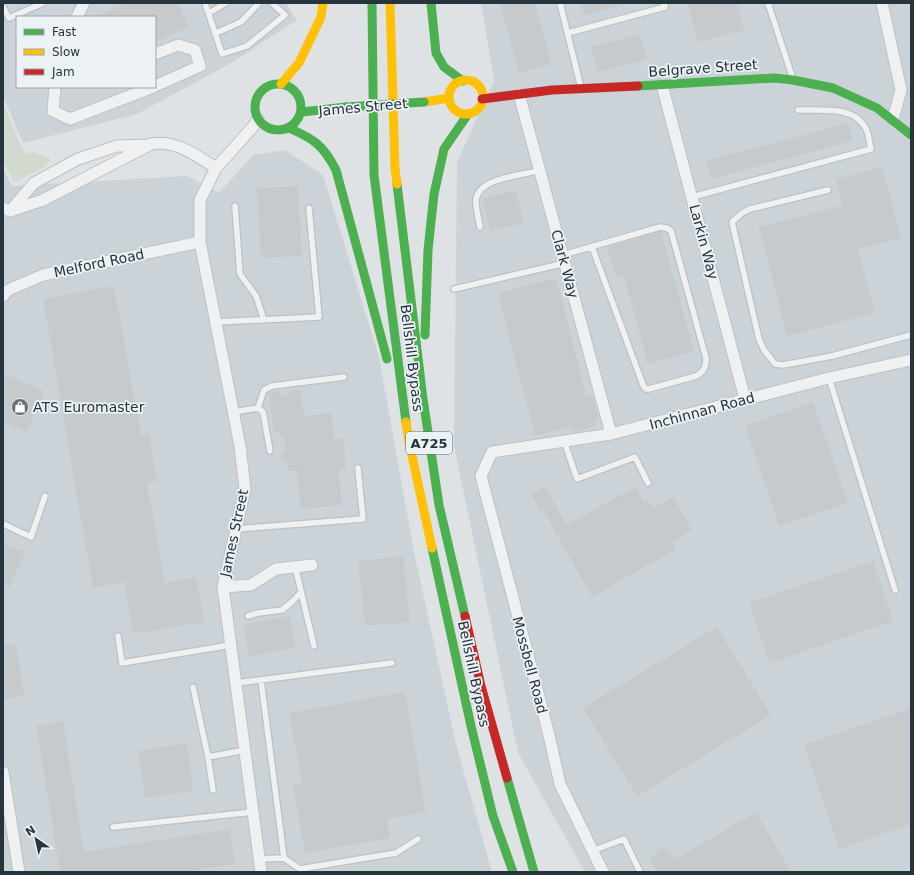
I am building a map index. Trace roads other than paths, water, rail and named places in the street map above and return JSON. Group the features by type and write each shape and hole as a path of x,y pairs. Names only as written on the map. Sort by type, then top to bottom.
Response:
{"main road":[{"path":"323,3 321,17 299,63 281,84 272,84 265,88 258,95 255,107 258,119 263,125 270,129 281,130 289,128 318,142 328,154 336,170 408,442"},
{"name":"Bellshill Bypass","path":"370,3 372,26 374,176 408,442 471,726 493,816 513,872"},
{"name":"Bellshill Bypass","path":"390,3 395,168 422,399 441,513 481,686 534,872"},
{"path":"431,3 436,52 444,67 463,81"},
{"name":"Belgrave Street","path":"482,98 552,90 581,90 774,78 793,80 833,88 877,108 893,119 911,135"},
{"path":"463,81 468,81 477,85 482,93 481,104 478,109 468,114 462,114 453,108 449,98 451,89 454,85 463,81"},
{"name":"James Street","path":"281,84 289,86 298,93 301,101 302,112 298,120 289,128"},
{"name":"James Street","path":"302,112 346,107 424,102 449,98"},
{"path":"422,399 428,250 434,194 444,149 468,114"},
{"path":"510,791 538,852"},
{"name":"A725","path":"493,816 506,872"}],"street":[{"path":"78,16 84,3"},
{"path":"882,3 901,90 893,119"},
{"path":"156,54 178,45 195,50 200,66 156,86"},
{"name":"Larkin Way","path":"662,85 745,399"},
{"path":"55,88 53,111 70,119 151,88"},
{"name":"Clark Way","path":"519,94 611,434"},
{"name":"James Street","path":"258,119 252,128 216,168 200,200 200,242 234,412 246,489 223,587 261,872"},
{"path":"6,210 34,183 78,159 117,146 162,143 186,149 216,168"},
{"path":"6,210 44,200 151,144"},
{"name":"Melford Road","path":"3,296 8,290 43,276 200,242"},
{"name":"Inchinnan Road","path":"492,452 611,434 829,378 911,360"},
{"name":"Mossbell Road","path":"492,452 481,476 549,735 560,784 603,872"},
{"path":"223,587 251,585 276,568 312,565"},
{"path":"3,772 19,872"}],"lane":[{"path":"3,7 9,18 43,3"},
{"path":"205,3 222,54 247,46 285,15 272,3"},
{"path":"209,13 226,3"},
{"path":"216,33 241,22 259,3"},
{"path":"560,3 581,90"},
{"path":"568,33 665,8 663,3"},
{"path":"768,3 793,80"},
{"path":"692,197 871,149 866,128 853,115 836,111 798,110"},
{"path":"480,227 475,200 480,190 496,181 540,170"},
{"path":"828,190 750,209 742,212 732,222 760,339 764,350 776,364 783,365 832,356 911,335"},
{"path":"235,206 240,274 256,296 264,320"},
{"path":"216,322 319,317 310,208"},
{"path":"454,289 564,259 592,246 660,227 667,228 671,231 706,358 706,366 701,373 696,376 646,389 643,385 592,246"},
{"path":"258,408 264,390 272,386 344,377"},
{"path":"829,378 895,590"},
{"path":"234,412 258,408 263,412 265,415 270,451"},
{"path":"564,441 577,480 635,457 648,483"},
{"path":"236,529 363,519 358,468"},
{"path":"3,524 31,537 45,496"},
{"path":"295,566 314,646"},
{"path":"248,616 258,613 282,610 301,592"},
{"path":"118,636 122,663 231,645"},
{"path":"236,683 392,663"},
{"path":"261,680 284,858"},
{"path":"193,687 208,756 213,790"},
{"path":"208,756 245,750"},
{"path":"113,826 253,812"},
{"path":"259,859 284,858 300,869 396,853 418,839"},
{"path":"592,851 624,839 640,872"}],"place":[{"name":"ATS Euromaster","path":"20,407"}]}
